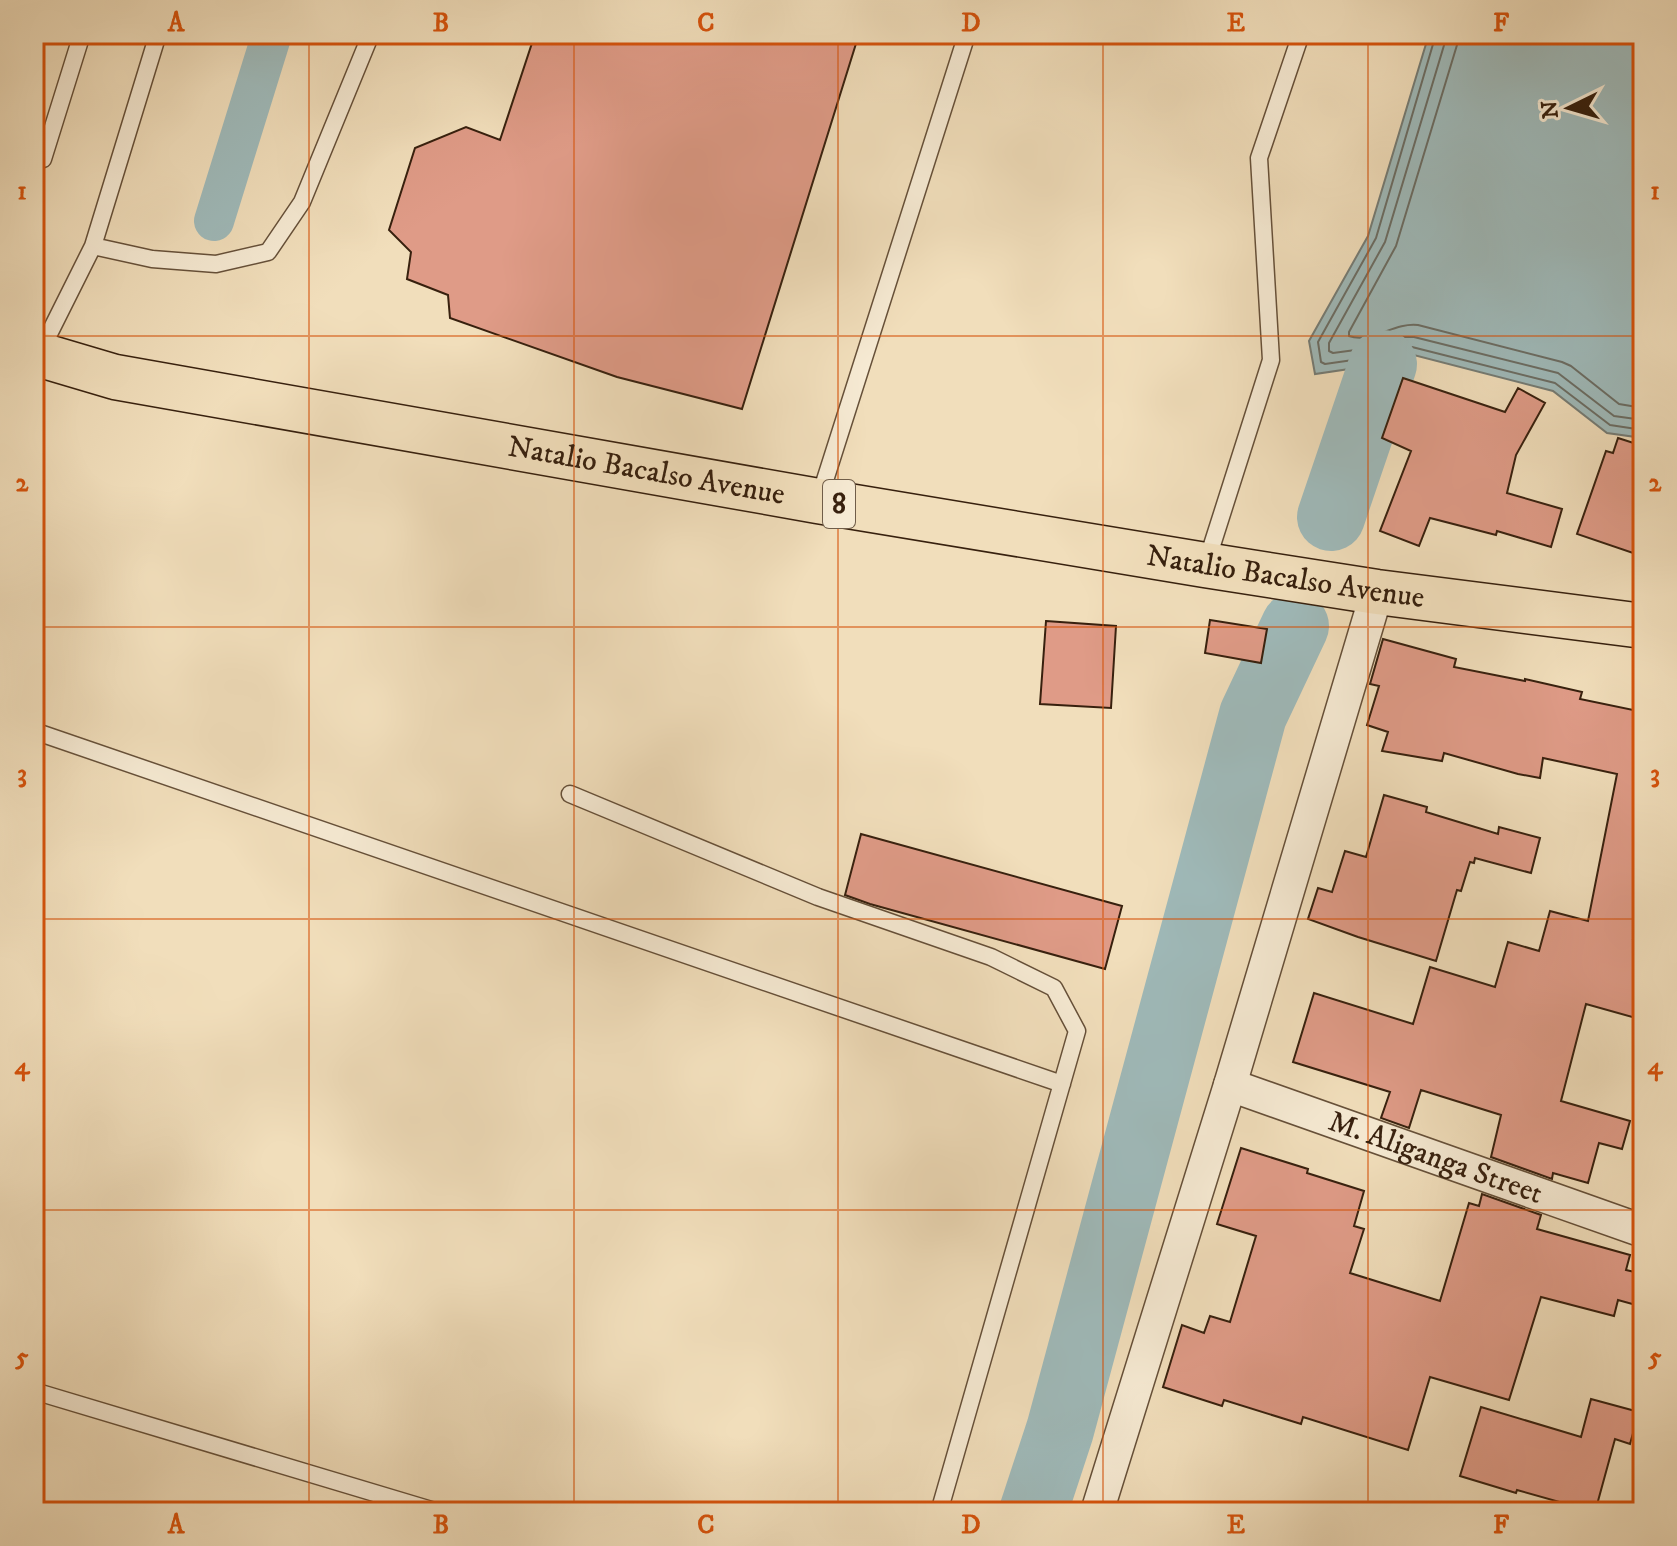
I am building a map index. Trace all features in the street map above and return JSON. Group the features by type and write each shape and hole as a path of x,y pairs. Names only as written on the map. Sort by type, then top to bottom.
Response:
{"highway":[{"name":"Natalio Bacalso Avenue","path":"36,359 115,377 818,501 1377,592 1643,626"}],"street":[{"path":"1097,1512 1230,1085 1377,592"},
{"name":"M. Aliganga Street","path":"1230,1085 1643,1231"}],"lane":[{"path":"34,162 43,159 82,34"},
{"path":"36,359 93,246 158,34"},
{"path":"93,246 152,259 216,264 268,252 302,202 371,34"},
{"path":"818,501 967,34"},
{"path":"1205,565 1271,360 1259,158 1301,34"},
{"path":"34,731 1062,1084"},
{"path":"570,794 818,897 991,957 1054,988 1077,1031 939,1512"},
{"path":"34,1391 438,1512"}],"water":[{"path":"1429,34 1643,34 1643,438 1607,433 1553,391 1410,354 1383,364 1315,374 1309,341 1368,236"}],"building":[{"path":"535,34 859,34 742,409 617,377 450,318 448,295 407,279 411,252 389,230 415,148 466,127 500,140"},
{"path":"1403,378 1505,412 1518,388 1545,403 1516,455 1507,493 1562,509 1551,547 1497,531 1496,535 1430,518 1419,546 1380,531 1411,451 1382,438"},
{"path":"1618,438 1643,446 1643,520 1633,553 1577,534 1606,451 1613,453"},
{"path":"1210,620 1267,629 1261,663 1205,653"},
{"path":"1046,621 1116,626 1111,708 1040,704"},
{"path":"1383,639 1456,659 1454,667 1582,692 1580,699 1643,712 1643,887 1633,939 1643,941 1643,1020 1586,1004 1561,1101 1630,1121 1622,1149 1599,1143 1588,1183 1553,1173 1552,1179 1491,1157 1501,1115 1421,1090 1409,1128 1381,1118 1390,1092 1293,1062 1314,993 1413,1024 1430,967 1495,987 1508,942 1539,951 1550,911 1588,921 1617,774 1543,758 1540,778 1444,753 1442,761 1382,751 1388,732 1367,725 1379,686 1370,684"},
{"path":"1384,795 1427,807 1426,812 1498,834 1499,827 1540,838 1531,873 1475,858 1474,863 1470,862 1461,891 1457,890 1436,961 1308,919 1318,888 1332,892 1345,851 1366,857"},
{"path":"861,834 1122,906 1105,969 845,895"},
{"path":"1241,1148 1364,1191 1354,1226 1364,1229 1350,1273 1440,1301 1469,1203 1479,1206 1482,1194 1541,1215 1537,1229 1630,1255 1626,1270 1643,1274 1643,1307 1618,1300 1614,1316 1541,1297 1509,1400 1430,1377 1408,1450 1303,1417 1301,1424 1224,1400 1222,1406 1163,1387 1182,1325 1204,1333 1210,1316 1230,1322 1256,1236 1217,1224"},
{"path":"1591,1399 1639,1412 1630,1444 1615,1439 1595,1512 1460,1476 1481,1407 1581,1437"}],"waterway":[{"path":"214,221 272,34"},
{"path":"1331,517 1383,364"},
{"path":"1033,1512 1060,1430 1253,715 1295,626"}]}
